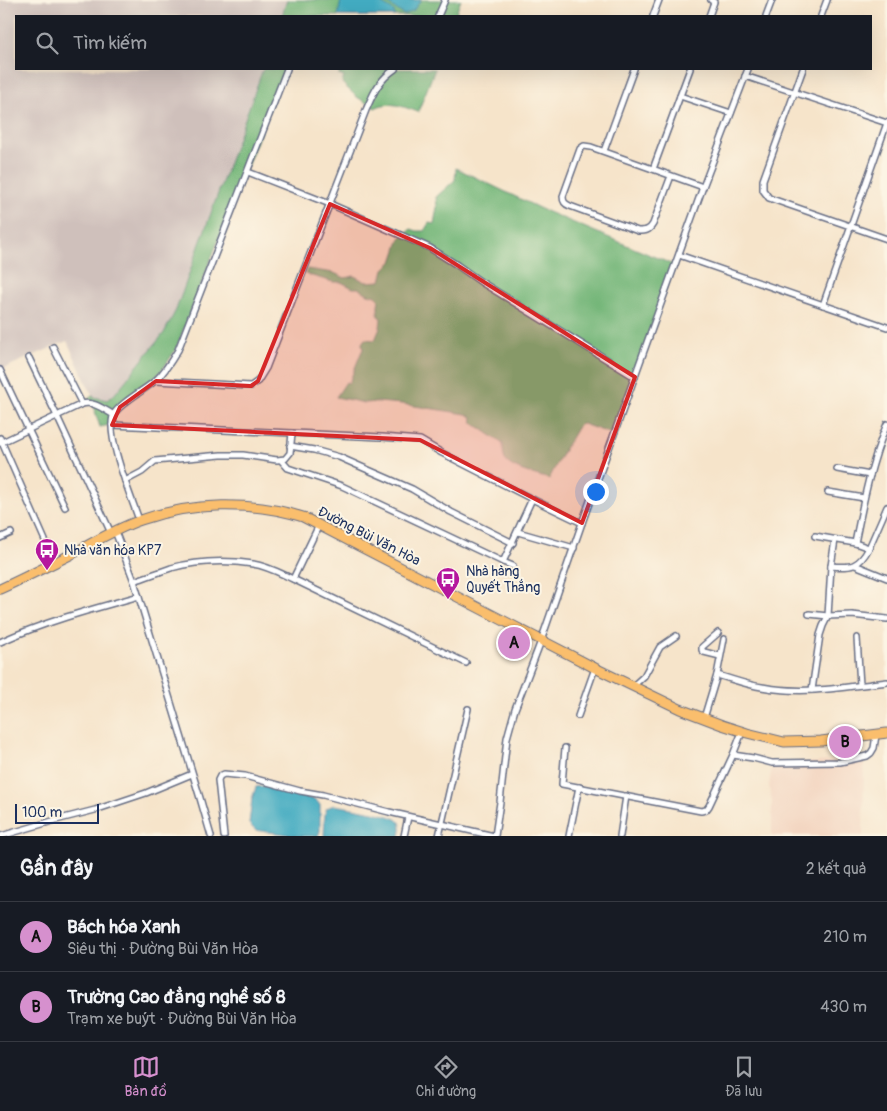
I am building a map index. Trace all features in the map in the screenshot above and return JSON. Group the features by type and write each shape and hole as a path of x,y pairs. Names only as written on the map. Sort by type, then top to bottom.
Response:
{"main road":[{"name":"Đường Bùi Văn Hòa","path":"0,589 55,563 113,532 139,520 156,515 185,508 232,506 250,506 285,511 319,525 595,668 680,709 704,718 742,732 784,742 821,741 887,733"}],"street":[{"path":"438,15 445,0"},
{"path":"653,15 659,0"},
{"path":"709,15 714,2 711,0"},
{"path":"766,15 772,0"},
{"path":"821,15 827,0"},
{"path":"139,520 114,446 112,425 114,415 120,407 156,381 165,371 178,350 287,70"},
{"path":"156,381 251,386 258,381 266,368 366,110 380,82 393,70"},
{"path":"604,151 634,70"},
{"path":"653,169 690,70"},
{"path":"224,836 218,780 224,774 245,776 408,817 494,836 507,738 515,709 542,641 582,523 703,187 748,70"},
{"path":"802,70 763,180 763,190 769,198 887,239"},
{"path":"745,76 887,123 823,305"},
{"path":"680,96 731,113"},
{"path":"671,176 653,224 646,231 638,230 565,204 563,196 580,148 584,146 604,151 703,187"},
{"path":"248,172 330,204 430,248 457,264 481,282 635,377"},
{"path":"679,255 887,327"},
{"path":"54,347 82,404"},
{"path":"29,358 113,532 134,581 211,836"},
{"path":"0,370 65,507"},
{"path":"55,563 1,441 88,402 114,415"},
{"path":"855,543 870,475 887,424"},
{"path":"112,425 420,440 442,453 582,523"},
{"path":"125,480 142,472 154,461 221,455 285,459 290,452 292,433"},
{"path":"881,440 887,443"},
{"path":"290,446 340,457 412,490 513,543"},
{"path":"281,460 288,468 342,486 513,566"},
{"path":"838,469 870,475"},
{"path":"828,492 864,498"},
{"path":"503,562 532,499"},
{"path":"831,566 846,567 855,565 860,561 869,548 887,507"},
{"path":"293,579 319,525"},
{"path":"518,532 574,548"},
{"path":"0,538 11,533"},
{"path":"815,536 855,543 869,548"},
{"path":"812,690 820,635 822,626 828,616 831,566 835,540"},
{"path":"134,581 170,568 190,564 211,562 254,564 293,579 466,663"},
{"path":"855,565 887,578"},
{"path":"0,642 67,617 138,596"},
{"path":"809,614 828,616 852,615 887,619"},
{"path":"718,633 702,647 702,650 720,656"},
{"path":"633,686 644,676 660,647 676,636"},
{"path":"857,638 860,686"},
{"path":"704,718 717,675 724,639"},
{"path":"578,716 595,668"},
{"path":"717,675 762,688 783,690 812,690 887,682"},
{"path":"439,836 468,709"},
{"path":"565,748 562,784 701,811 706,810 709,806 742,732"},
{"path":"733,755 772,763 840,762 867,756 874,748 876,735"},
{"path":"1,836 95,810 146,793 192,774"},
{"path":"569,836 579,787"},
{"path":"620,836 626,796"},
{"path":"404,836 408,817"}],"highlighted area":[{"path":"330,204 430,248 635,377 582,523 420,440 112,425 120,407 156,381 251,386 258,381"}],"shaded area":[{"path":"0,0 289,0 283,15 15,15 15,70 264,70 176,310 164,333 114,395 107,400 93,397 67,341 0,370"},
{"path":"864,759 863,836 772,836 772,801 769,786 772,765"}],"green space":[{"path":"287,0 461,0 455,15 282,15"},
{"path":"263,70 285,70 176,349 154,379 119,406 110,425 100,427 95,411 95,402 88,400 92,395 107,400 114,395 164,333 176,310"},
{"path":"340,70 435,70 418,112 391,104 375,108 357,97 342,83 344,77 339,75"},
{"path":"456,168 541,209 674,265 612,434 580,423 549,479 508,464 504,458 503,444 473,423 472,417 466,414 402,404 365,403 336,397 346,382 349,383 363,349 362,343 365,339 375,340 380,328 381,318 378,316 379,299 376,296 341,282 333,282 305,274 307,269 334,273 345,278 354,276 366,282 381,281 384,269 392,262 400,238 411,229 424,231 429,223 434,224 437,207 436,197 455,180"}],"water":[{"path":"341,0 376,0 394,11 395,15 338,15"},
{"path":"383,0 421,0 413,11 404,15"},
{"path":"264,786 316,800 320,805 320,831 318,836 299,836 255,830 249,824 252,799 256,787"},
{"path":"334,805 379,813 395,818 401,824 400,836 324,836 325,813 327,808"}],"place":[{"name":"Nhà văn hóa KP7","path":"47,571"},
{"name":"Nhà hàng Quyết Thắng","path":"448,600"},
{"name":"Bách hóa Xanh","path":"514,643"},
{"name":"Trường Cao đẳng nghề số 8","path":"845,742"}]}
